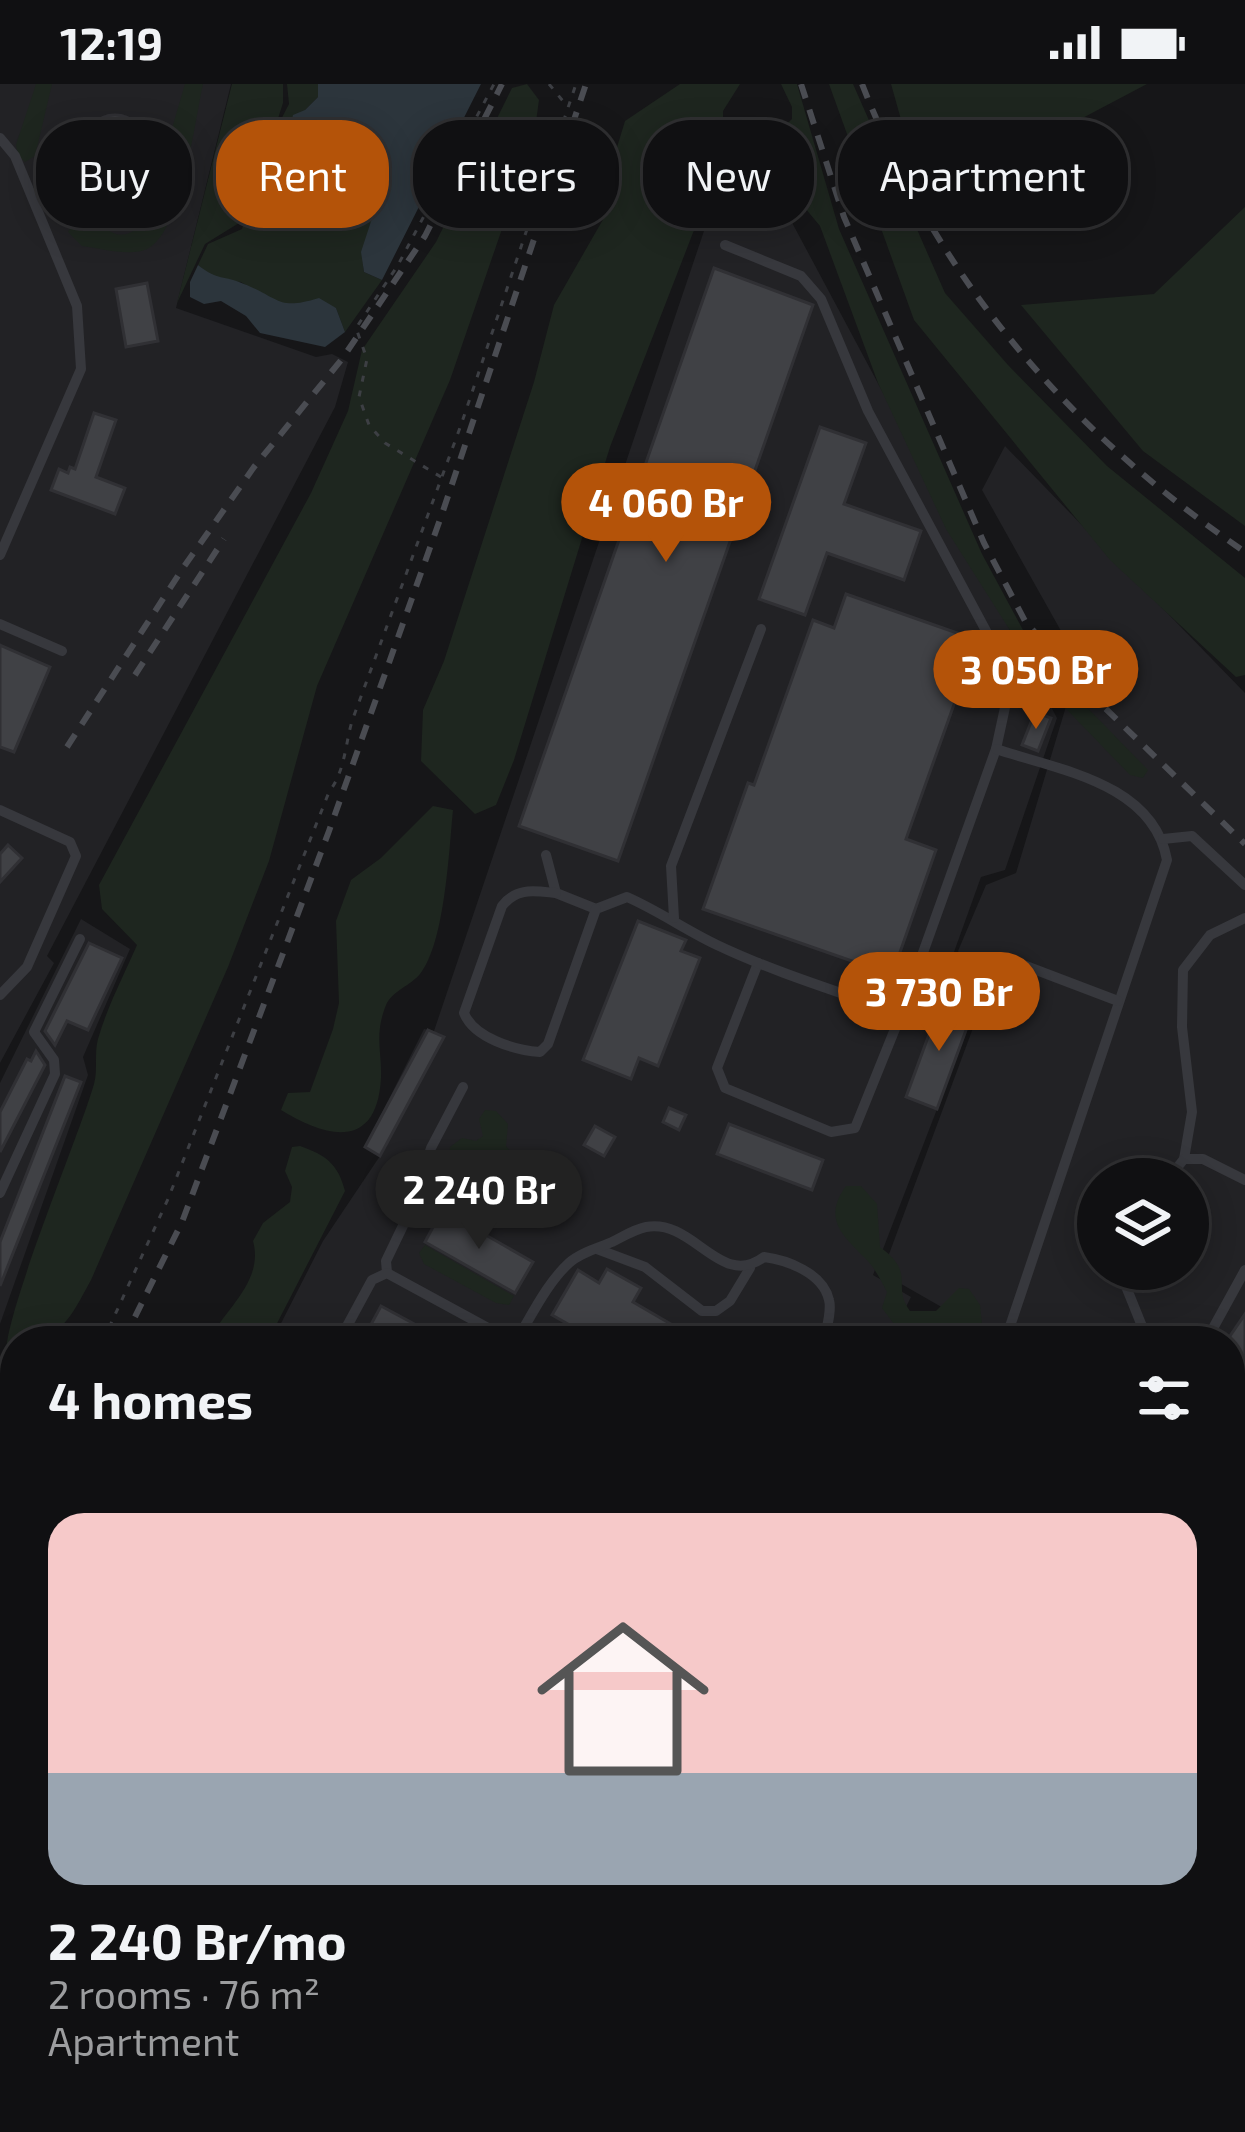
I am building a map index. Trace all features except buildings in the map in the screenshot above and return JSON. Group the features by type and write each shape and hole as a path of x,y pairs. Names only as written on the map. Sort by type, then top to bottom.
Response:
{"lane":[{"path":"0,138 15,156 77,306 81,368 0,555"},
{"path":"725,244 801,276 821,299 868,411 999,655 1009,689 996,749 855,1128 831,1132 725,1088 717,1068 758,963"},
{"path":"0,624 62,651"},
{"path":"674,918 670,866 761,629"},
{"path":"996,749 1085,776 1118,793 1148,816 1163,839 1166,860 1010,1326"},
{"path":"0,810 70,842 76,856 27,967 0,995"},
{"path":"1163,839 1192,836 1245,885"},
{"path":"546,855 556,893"},
{"path":"596,908 548,1044 540,1052 527,1051 478,1032 464,1013 502,906 526,890 556,893 596,908 627,897 758,963 901,1014"},
{"path":"1184,1158 1192,1112 1182,1027 1183,970 1210,935 1245,918"},
{"path":"0,1193 56,1074 54,1060 34,1031 80,939"},
{"path":"1018,963 1118,1001"},
{"path":"387,1273 386,1261 411,1209 431,1148 463,1087"},
{"path":"1209,1162 1245,1180"},
{"path":"524,1326 573,1259 648,1226 669,1229 735,1269 750,1268"},
{"path":"597,1249 645,1268 702,1312 716,1311 730,1301 750,1268 764,1257 787,1260 816,1279 830,1300 826,1326"},
{"path":"1214,1326 1245,1270"},
{"path":"348,1326 373,1280 387,1273"},
{"path":"387,1273 486,1326"},
{"path":"1128,1290 1142,1326"}],"path":[{"path":"443,478 385,443 369,425 359,397 367,359 356,328 409,244 494,84"},
{"path":"549,84 568,108"},
{"path":"110,1326 168,1198 329,792 344,766 352,721 443,478 576,84"}],"shaded area":[{"path":"0,84 231,84 222,120 216,120 216,145 176,308 316,357 332,354 348,362 335,407 47,956 54,963 0,1063"},
{"path":"36,84 52,84 44,120 36,120 35,156 25,162 16,145"},
{"path":"185,84 203,84 192,143 192,120 174,120"},
{"path":"232,84 283,84 278,120 223,120"},
{"path":"287,84 318,84 318,97 305,110 306,120 281,120 289,104"},
{"path":"318,84 481,84 463,120 413,120 413,219 382,280 364,272 361,252 369,228 389,228 389,120 292,120 318,97"},
{"path":"527,84 539,100 536,120 496,120 512,88"},
{"path":"680,84 740,84 723,111 723,120 643,120 643,228 695,228 610,447 514,760 496,805 475,814 421,761 423,710 444,661 534,382 554,305 598,228 619,228 619,141 625,121"},
{"path":"781,84 797,84 807,120 791,120 792,107"},
{"path":"829,84 853,84 869,120 842,120"},
{"path":"891,84 1147,84 1079,120 901,120"},
{"path":"814,143 838,228 982,554 1037,656 1148,770 1143,778 1130,775 1047,689 946,529 878,383 814,219"},
{"path":"216,148 216,228 231,228 205,244 177,303"},
{"path":"1245,207 1245,526 1143,451 1021,305 1154,294"},
{"path":"70,228 103,228 119,235 165,228 147,249 132,252 82,246 68,232"},
{"path":"371,228 364,272 382,280 345,332 336,308 276,304 241,282 216,280 198,265 208,244 242,229"},
{"path":"443,228 502,228 450,380 317,686 269,861 228,967 77,1306 62,1326 10,1326 94,1084 102,1027 137,945 102,909 99,885 311,493 348,411 362,350"},
{"path":"705,228 795,228 1057,718 1005,870 981,877 954,952 978,1003 873,1275 911,1297 896,1326 280,1326 323,1241 380,1156 365,1147 424,1029 434,1031"},
{"path":"881,228 916,228 945,293 1008,365 1107,466 1245,578 1245,675 1236,677 1110,560 914,320"},
{"path":"198,265 279,301 319,298 336,308 345,332 325,347 260,333 246,316 221,301 204,304 190,297 190,282"},
{"path":"1005,446 1245,693 1245,1326 975,1326 882,1273 983,1001 958,951 986,885 1016,873 1079,663 982,490"},
{"path":"433,806 453,810 440,919 420,974 392,996 382,1016 377,1101 370,1118 359,1128 346,1132 315,1127 281,1110 288,1093 310,1092 333,1029 339,1003 336,921 351,880 381,858"},
{"path":"81,919 130,949 83,1057 88,1075 0,1324 0,1083"},
{"path":"485,1110 496,1111 508,1124 506,1146 528,1171 511,1209 502,1214 491,1204 501,1182 487,1172 480,1190 470,1197 458,1191 449,1165 450,1147 462,1138 476,1141 483,1136 479,1119"},
{"path":"300,1146 330,1162 345,1191 276,1326 219,1326 248,1282 255,1255 253,1241 263,1223 290,1202 292,1187 285,1171 292,1147"},
{"path":"846,1186 861,1186 877,1204 880,1247 898,1265 910,1311 936,1311 959,1288 969,1289 980,1305 980,1326 893,1326 882,1308 887,1292 838,1226 839,1198"},
{"path":"425,1245 514,1296 509,1305 496,1303 424,1264 419,1253"}],"railway":[{"path":"67,747 183,568 254,467 342,359 425,236 502,84"},
{"path":"130,1326 182,1222 329,831 442,514 586,84"},
{"path":"801,84 844,217 984,543 1025,621 1075,679 1245,844"},
{"path":"862,84 930,224 1017,348 1122,456 1245,552"},
{"path":"135,675 224,539"}]}
